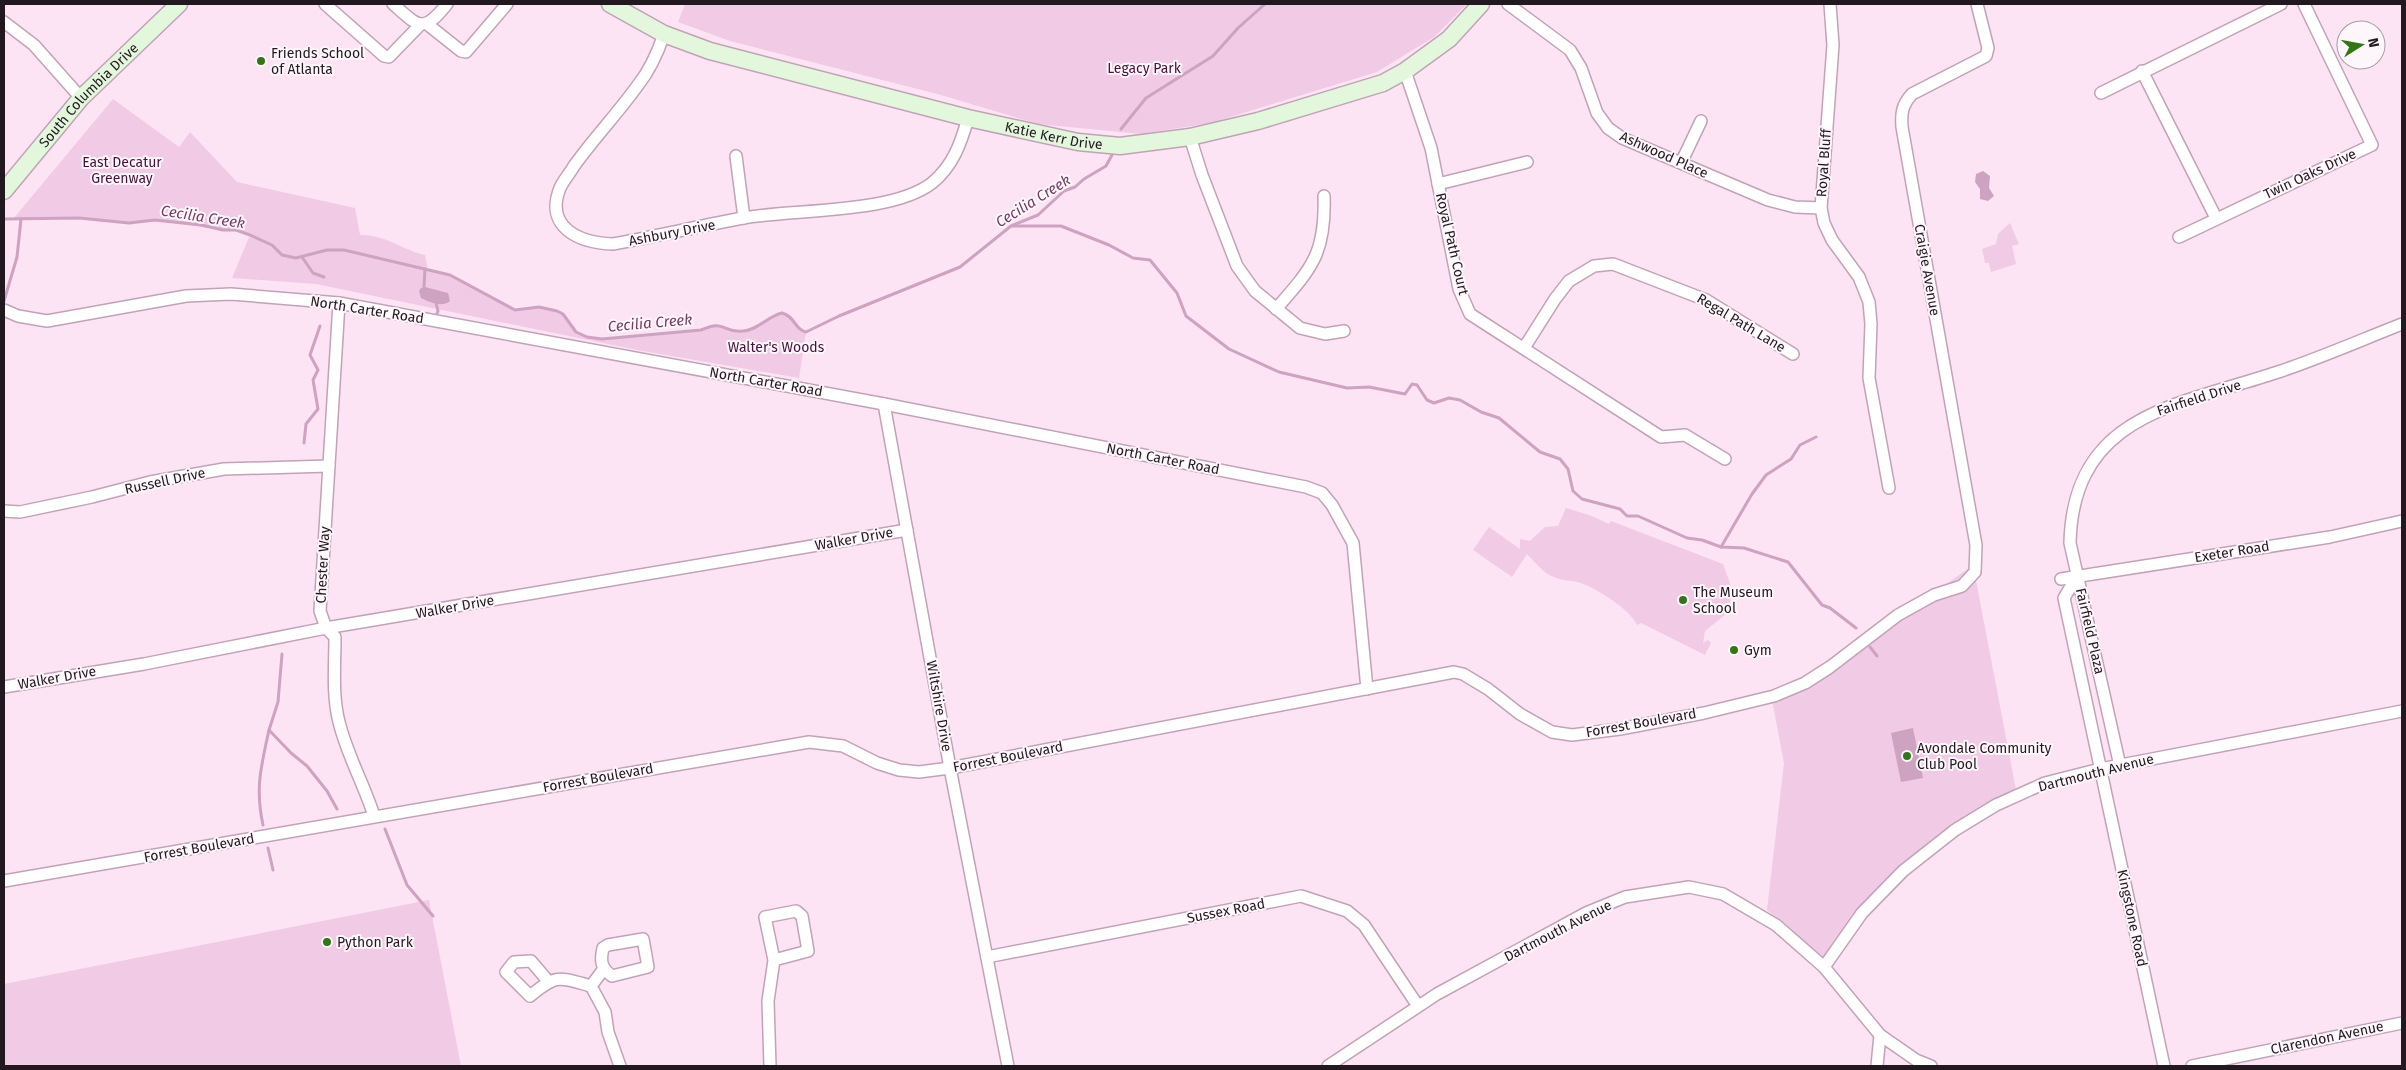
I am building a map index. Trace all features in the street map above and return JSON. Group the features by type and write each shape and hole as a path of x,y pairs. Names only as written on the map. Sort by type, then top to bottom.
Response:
{"street":[{"name":"South Columbia Drive","path":"4,191 82,98 179,4"},
{"path":"324,4 384,56 389,57 396,53 424,24 434,20 447,4"},
{"path":"393,4 414,22 424,24 461,51 466,52 507,4"},
{"name":"Katie Kerr Drive","path":"610,4 664,34 710,51 968,118 1078,142 1120,146 1190,137 1267,119 1383,83 1406,71 1449,39 1481,4"},
{"name":"Ashwood Place","path":"1508,4 1570,50 1580,68 1597,113 1608,128 1622,138 1768,200 1796,207 1821,208"},
{"name":"Royal Bluff","path":"1830,4 1834,45 1821,208 1824,223 1832,240 1859,277 1869,302 1871,324 1869,378 1889,488"},
{"name":"Craigie Avenue","path":"1968,582 1975,572 1976,545 1901,113 1905,101 1912,94 1986,56 1988,48 1977,4"},
{"path":"2101,93 2142,71 2281,4"},
{"name":"Twin Oaks Drive","path":"2179,237 2372,145 2304,4"},
{"path":"4,22 34,45 82,98"},
{"name":"Ashbury Drive","path":"664,34 656,56 639,84 560,188 555,209 564,229 577,238 593,243 613,244 744,218 881,203 908,197 931,183 949,165 961,142 968,118"},
{"name":"Royal Path Court","path":"1406,71 1431,148 1459,289 1470,314 1661,437 1686,435 1725,459"},
{"path":"2142,71 2216,218"},
{"path":"1681,163 1701,121"},
{"path":"1190,137 1202,175 1237,266 1255,291 1300,328 1325,334 1344,331"},
{"path":"736,156 744,218"},
{"path":"1438,184 1526,162"},
{"path":"1276,308 1305,275 1319,252 1325,224 1324,196"},
{"name":"Regal Path Lane","path":"1524,348 1555,299 1569,281 1594,266 1613,264 1706,300 1793,354"},
{"name":"North Carter Road","path":"4,310 18,316 47,321 186,296 231,294 339,303 884,404 1296,485 1322,493 1332,505 1353,544 1367,689"},
{"name":"Chester Way","path":"339,303 320,611 326,628 335,637 335,694 338,721 346,748 374,816"},
{"name":"Fairfield Drive","path":"2077,576 2070,543 2071,523 2076,499 2090,466 2123,430 2155,411 2288,369 2402,324"},
{"name":"Wiltshire Drive","path":"884,404 950,768 1008,1066"},
{"name":"Russell Drive","path":"4,511 20,512 92,498 150,482 224,468 328,466"},
{"name":"Exeter Road","path":"2061,579 2330,537 2402,521"},
{"name":"Walker Drive","path":"4,687 154,662 326,628 907,530"},
{"name":"Fairfield Plaza","path":"2077,576 2083,593 2120,766"},
{"name":"Fairfield Plaza","path":"2077,576 2064,598 2100,770"},
{"name":"Forrest Boulevard","path":"4,881 809,742 843,746 877,763 899,770 919,772 950,768 1454,672 1463,674 1488,689 1520,714 1552,732 1572,735 1620,729 1704,713 1789,691 1830,667 1898,615 1934,595 1968,582"},
{"name":"Dartmouth Avenue","path":"1328,1066 1437,994 1586,913 1626,897 1689,887 1723,894 1776,926 1824,967 1862,913 1903,871 1955,830 1996,806 2045,783 2100,770 2402,711"},
{"name":"Kingstone Road","path":"2100,770 2164,1066"},
{"name":"Sussex Road","path":"987,957 1300,896 1347,911 1364,925 1418,1006"},
{"path":"770,1066 768,1001 774,960 765,917 796,911 802,916 808,951 774,960"},
{"path":"1824,967 1880,1035 1916,1060 1931,1066"},
{"path":"591,986 603,970"},
{"path":"548,981 556,978 568,979 591,986 605,1012 608,1032 620,1066"},
{"name":"Clarendon Avenue","path":"2192,1066 2402,1023"},
{"path":"1877,1066 1880,1035"}],"green space":[{"name":"Legacy Park","path":"685,4 1467,4 1434,37 1377,72 1211,123 1141,134 1038,124 941,95 730,41 678,22"},
{"name":"East Decatur Greenway","path":"113,99 179,147 190,132 237,182 355,208 360,235 377,237 425,255 428,270 459,279 515,310 539,307 557,311 563,314 576,332 587,337 602,339 701,330 714,324 729,330 748,331 778,314 787,314 799,329 806,332 799,378 637,350 316,284 232,278 250,235 236,230 223,230 155,220 129,223 79,218 13,219"},
{"path":"2010,223 2019,244 2012,246 2016,264 1991,272 1989,263 1985,263 1982,249 1996,244 1998,234"},
{"path":"1566,508 1592,516 1609,524 1611,521 1723,564 1733,592 1726,614 1705,631 1703,643 1708,640 1711,643 1705,655 1641,623 1637,625 1628,613 1604,595 1581,583 1550,575 1539,567 1527,554 1512,577 1473,550 1489,527 1520,549 1520,539 1530,541 1545,527 1558,526"},
{"path":"1973,565 2016,790 1909,863 1822,958 1767,910 1784,763 1772,700 1794,693"},
{"name":"Python Park","path":"429,900 461,1066 4,1066 4,984"}],"shaded area":[{"path":"1983,171 1990,176 1989,188 1994,196 1988,201 1980,199 1980,189 1975,182 1976,174"},
{"path":"425,287 448,293 450,301 439,304 421,298 419,291"},
{"name":"Avondale Community Club Pool","path":"1913,728 1923,778 1901,782 1891,733"}],"waterway":[{"name":"Cecilia Creek","path":"1121,129 1146,98 1213,56 1238,28 1265,4"},
{"name":"Cecilia Creek","path":"4,219 79,218 129,223 155,220 201,225 223,230 236,230 272,245 282,255 296,258 327,250 344,250 450,275 515,310 539,307 557,311 563,314 576,332 587,337 602,339 701,330 715,326 743,331 782,313 790,317 799,329 806,332 839,316 960,267 1011,226 1038,215 1064,191 1075,187 1084,179 1106,166 1112,155"},
{"path":"4,301 17,257 21,219"},
{"path":"1013,226 1061,226 1109,245 1133,258 1150,260 1177,293 1186,316 1229,349 1279,372 1347,388 1369,387 1405,394 1412,384 1417,385 1427,400 1434,403 1449,398 1460,400 1481,412 1499,418 1540,452 1560,459 1568,469 1573,491 1582,499 1620,509 1627,516 1638,516 1687,538 1702,540 1721,547 1744,548 1788,562 1822,605 1830,608 1856,628"},
{"path":"302,257 313,273 324,277"},
{"path":"424,287 425,269"},
{"path":"436,303 438,311 436,316"},
{"path":"304,443 306,424 318,409 313,380 318,370 310,355 320,326"},
{"path":"1721,547 1752,494 1766,475 1791,459 1800,445 1816,437"},
{"path":"1870,647 1877,656"},
{"path":"282,654 278,702 269,730 291,753 307,766 327,791 337,809"},
{"path":"263,825 259,788 261,767 269,730"},
{"path":"385,829 407,885 433,916"},
{"path":"268,848 273,870"}],"place":[{"name":"Friends School of Atlanta","path":"261,61"},
{"name":"The Museum School","path":"1683,600"},
{"name":"Gym","path":"1734,650"},
{"name":"Avondale Community Club Pool","path":"1907,756"},
{"name":"Python Park","path":"327,942"}],"park label":[{"name":"Walter's Woods","path":"776,347"}]}
